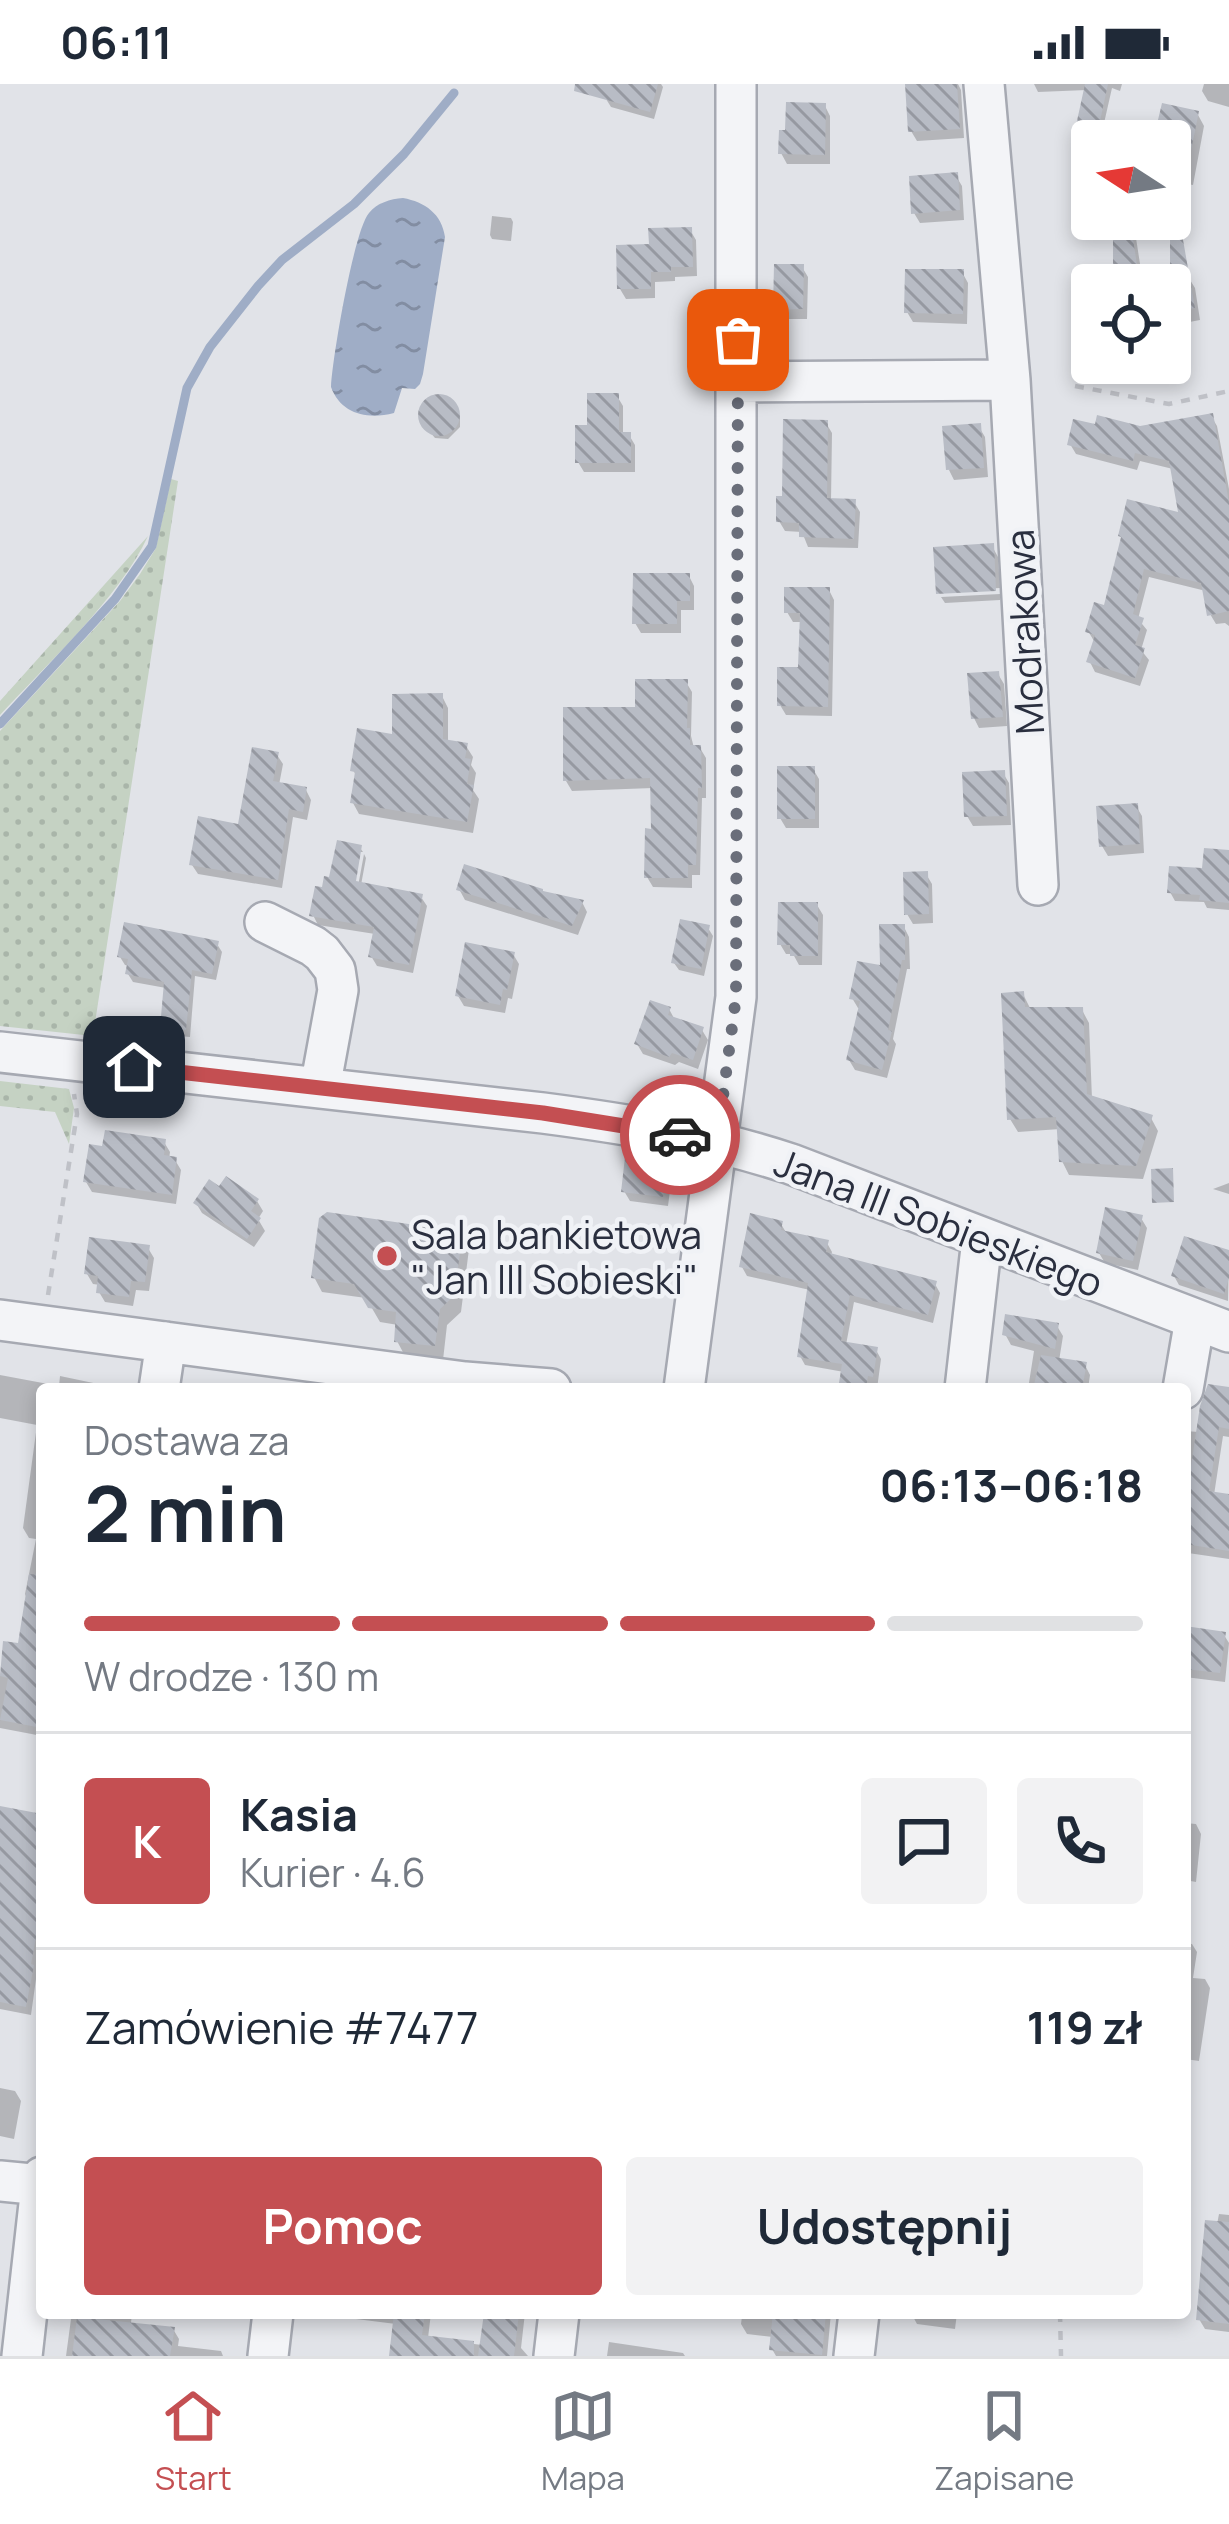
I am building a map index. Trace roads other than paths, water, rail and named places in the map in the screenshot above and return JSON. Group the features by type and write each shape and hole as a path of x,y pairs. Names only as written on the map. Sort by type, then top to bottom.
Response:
{"street":[{"path":"686,1383 736,997 736,84"},
{"name":"Modrakowa","path":"984,84 1010,380 1038,884"},
{"path":"738,382 1010,380"},
{"path":"265,922 313,946 335,970 338,990 320,1088"},
{"name":"Jana III Sobieskiego","path":"0,1052 588,1119 717,1142 790,1164 1212,1325"},
{"path":"966,1383 982,1238"},
{"path":"0,1320 451,1383"},
{"path":"1187,1383 1212,1325"},
{"path":"160,1383 166,1342"},
{"path":"0,2181 36,2182"},
{"path":"22,2356 36,2234"},
{"path":"268,2356 272,2319"},
{"path":"554,2356 558,2319"},
{"path":"854,2356 858,2319"}],"water":[{"path":"403,198 431,210 445,237 423,374 415,389 402,388 394,413 365,415 348,409 331,387 340,325 363,224 376,207"}],"waterway":[{"path":"0,724 115,599 152,546 187,388 210,347 282,260 354,204 404,154 454,93"}],"place":[{"name":"Sala bankietowa \"Jan III Sobieski\"","path":"387,1256"}]}
